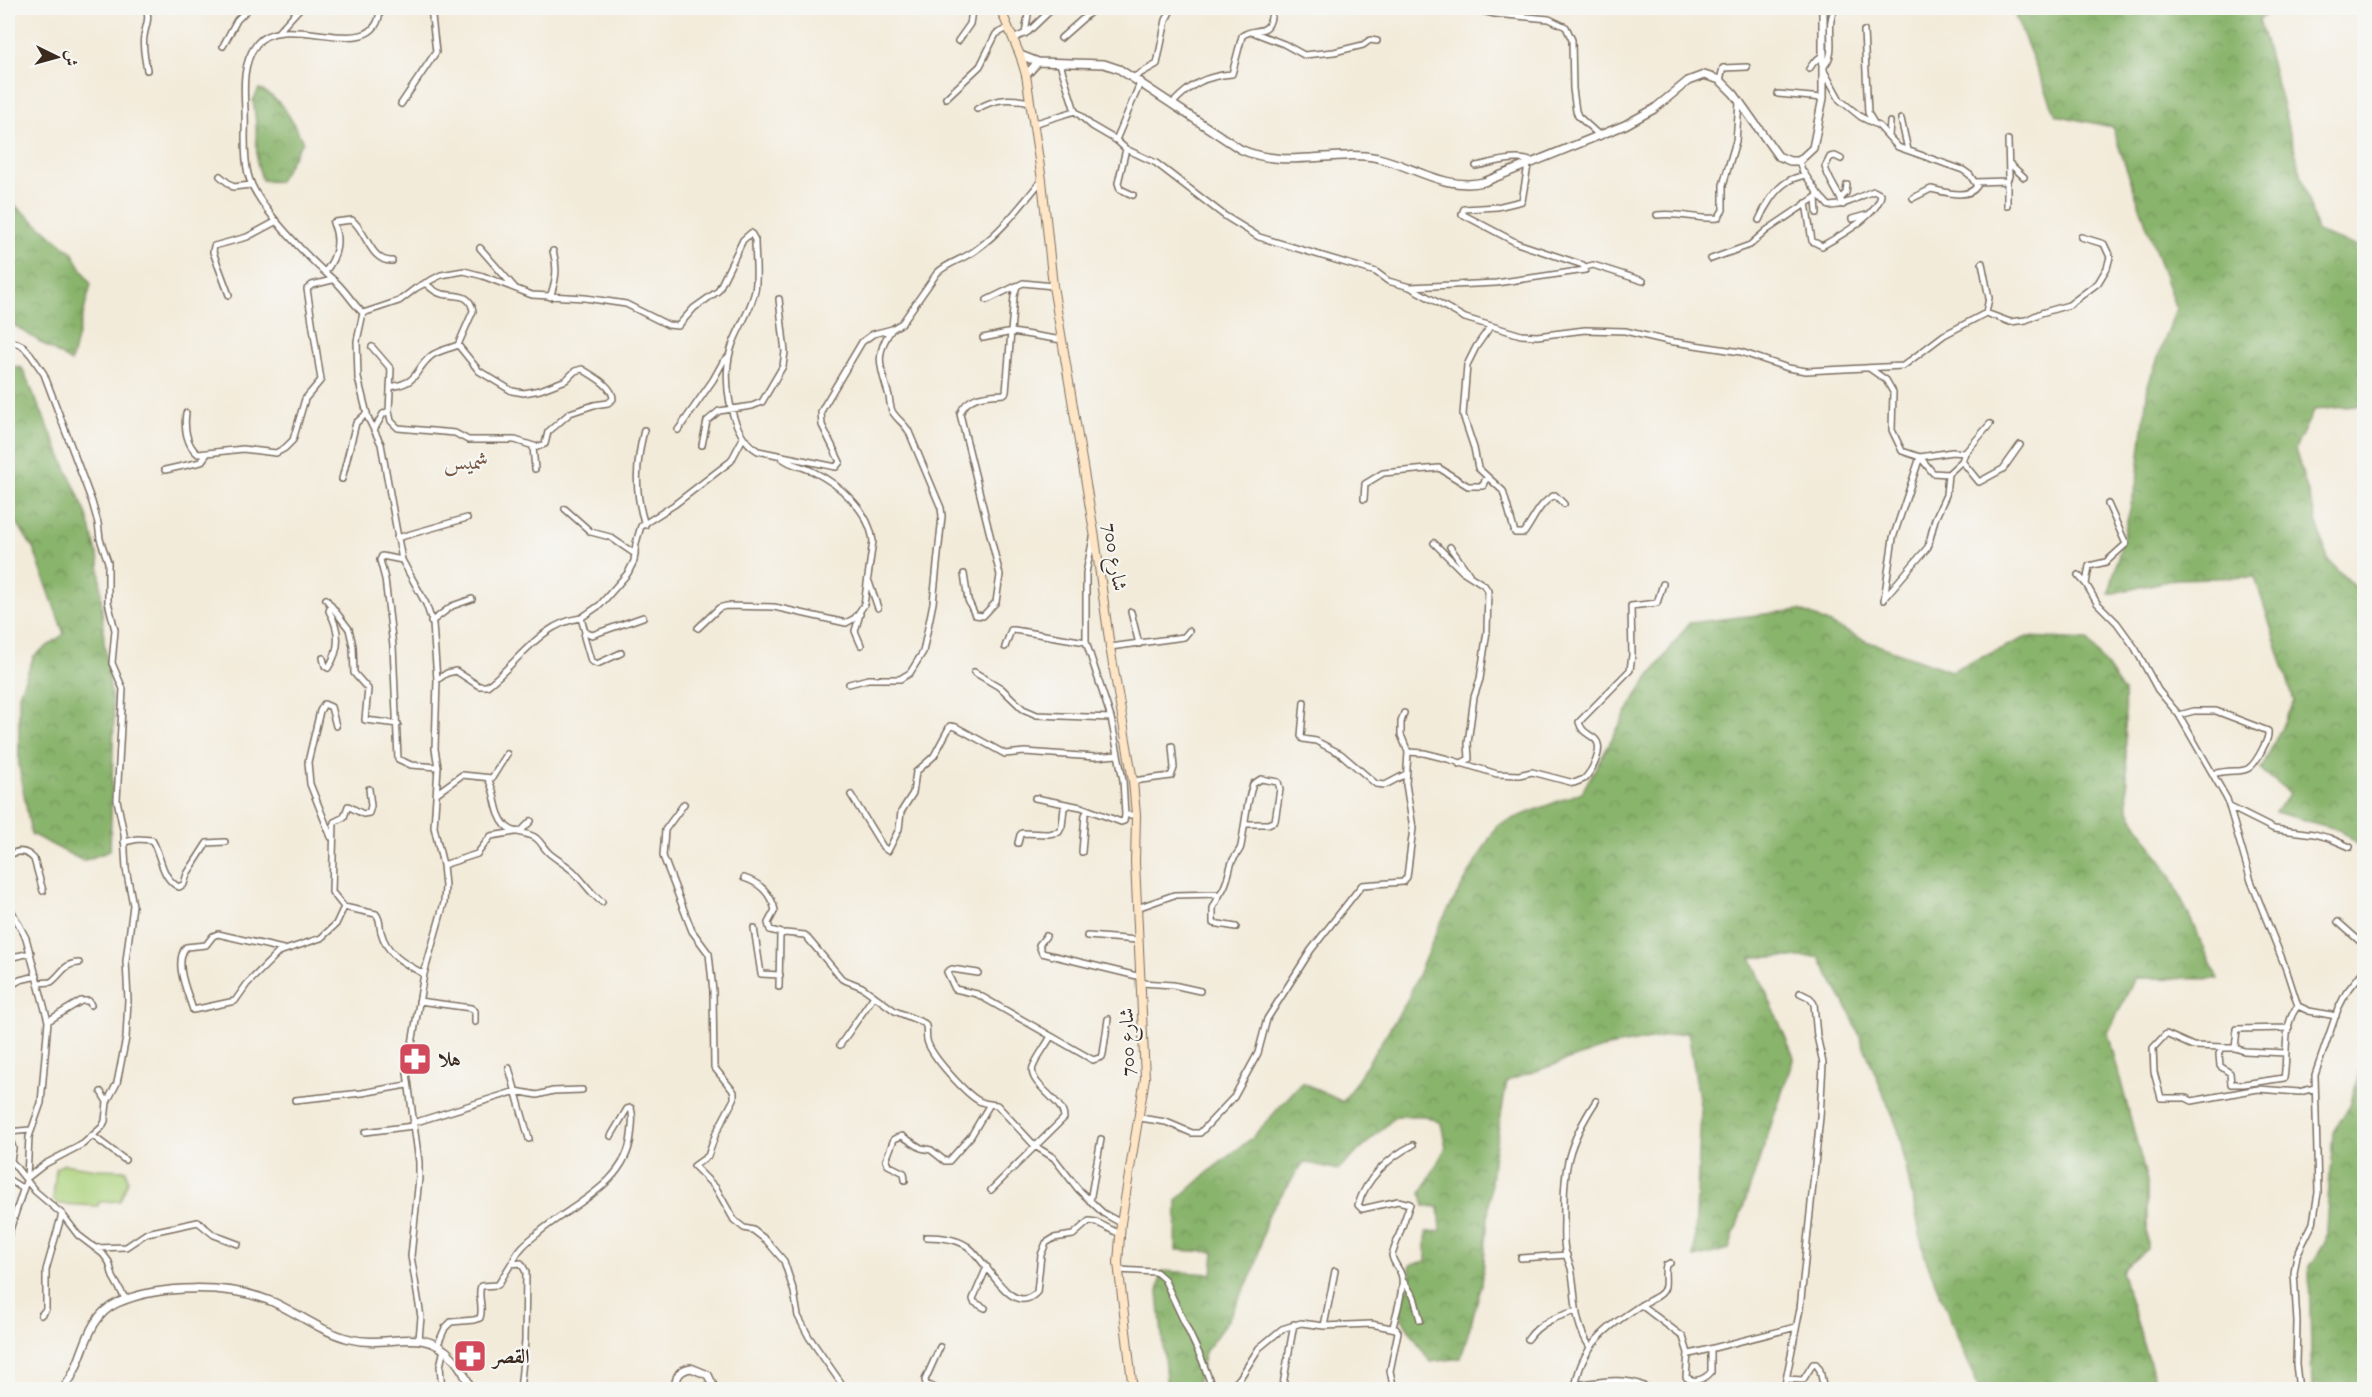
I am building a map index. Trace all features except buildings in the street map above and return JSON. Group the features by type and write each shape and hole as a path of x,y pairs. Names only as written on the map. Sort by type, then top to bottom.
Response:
{"main road":[{"name":"شارع 700","path":"1000,8 1026,75 1042,180 1053,286 1095,534 1110,647 1133,781 1136,815 1138,940 1146,1050 1140,1118 1121,1223 1118,1270 1133,1389"}],"street":[{"path":"146,8 149,20 144,36 147,70"},
{"path":"223,46 237,20 249,8"},
{"path":"300,8 279,31 258,42 247,64 245,75 246,162 251,185 278,221 363,313"},
{"path":"279,31 315,32 350,38 375,26 380,18 380,8"},
{"path":"401,104 436,52 431,8"},
{"path":"962,8 972,11 982,8"},
{"path":"1025,34 1029,8"},
{"path":"1013,39 1025,34 1053,8"},
{"path":"1061,38 1095,8"},
{"path":"1116,140 1137,79 1157,64 1166,20 1172,8"},
{"path":"1172,104 1182,94 1209,76 1232,74 1242,36 1265,29 1271,18 1272,8"},
{"path":"1469,8 1506,16 1550,19 1566,27 1572,40 1576,111 1581,119 1600,136"},
{"path":"1799,161 1813,148 1823,98 1823,8"},
{"path":"1823,68 1829,58 1830,23 1836,8"},
{"path":"958,41 970,24 972,11"},
{"path":"946,98 980,66 996,34 1008,28"},
{"path":"1864,31 1868,113 1874,123"},
{"path":"1254,33 1284,44 1304,55 1334,52 1363,45 1370,40 1377,41"},
{"path":"1020,55 1038,62 1104,64 1137,79 1240,149 1264,157 1377,158 1444,181 1466,184 1484,182 1600,136 1643,116 1692,79 1709,75 1720,80 1739,101 1773,152 1783,159 1799,161"},
{"path":"1809,69 1823,55"},
{"path":"1026,75 1038,62"},
{"path":"1060,64 1075,111 1092,126 1116,140 1126,149 1155,163 1224,216 1259,237 1371,271 1388,280 1410,286 1465,318 1521,335 1537,336 1586,330 1625,331 1668,341 1741,352 1800,370 1903,366 1944,335 1986,313 2010,322 2026,320 2069,305 2102,276 2110,257 2104,244 2081,237"},
{"path":"1720,80 1723,68 1747,67"},
{"path":"1823,68 1840,100 1861,117 1874,123 1898,147 1963,170 1970,175 1977,186 1972,192 1951,194 1932,189 1913,198"},
{"path":"1778,94 1823,98"},
{"path":"977,109 988,103 1010,98 1030,102"},
{"path":"1657,215 1690,215 1712,219 1721,215 1724,204 1724,178 1737,134 1739,101"},
{"path":"1033,124 1075,111"},
{"path":"1901,119 1908,150"},
{"path":"1889,136 1890,122"},
{"path":"2007,205 2008,140"},
{"path":"1126,149 1119,186 1122,191 1133,195"},
{"path":"1840,159 1835,156 1830,157 1825,167 1843,205"},
{"path":"1476,166 1518,160 1530,160 1531,164 1522,201 1497,207 1464,208 1462,214 1517,243 1586,267"},
{"path":"1799,161 1818,196 1829,206 1843,205 1867,193 1878,192 1881,195 1881,200 1871,214 1822,246 1812,241 1806,203"},
{"path":"2009,163 2024,177"},
{"path":"1759,220 1762,211 1780,188 1787,182 1805,175"},
{"path":"220,176 233,188 251,185"},
{"path":"363,313 399,301 425,283 445,274 464,271 532,295 585,298 627,304 668,325 678,326 694,308 718,291 743,240 751,233 755,240 755,293 729,356 728,383 735,424 743,438 758,451 833,466 839,465 839,459 822,425 821,412 862,342 873,334 892,329 906,320 937,273 968,256 988,240 1042,180"},
{"path":"1975,183 2007,181"},
{"path":"1841,198 1846,194 1847,185"},
{"path":"1711,258 1750,245 1767,230 1818,196"},
{"path":"1817,213 1818,196"},
{"path":"1852,219 1871,214"},
{"path":"325,272 334,260 336,237 333,223 335,222 352,220 377,255 383,260 392,261"},
{"path":"229,295 213,252 214,246 247,237 278,221"},
{"path":"480,248 516,290"},
{"path":"550,297 556,280 553,251"},
{"path":"1982,263 1989,298 1986,313"},
{"path":"1410,286 1522,280 1581,272 1593,265 1642,281"},
{"path":"186,413 187,436 196,453 243,450 276,453 291,444 305,399 321,380 307,289 312,285 333,280"},
{"path":"390,387 410,382 429,358 439,351 458,345 473,311 472,305 464,296 433,291 425,283"},
{"path":"987,300 1023,283 1053,286"},
{"path":"964,574 970,607 975,615 982,616 996,602 1000,575 960,414 963,407 975,398 1005,394 1014,296 1017,286"},
{"path":"702,445 707,421 718,411 752,406 762,402 783,366 785,352 779,299"},
{"path":"363,313 357,341 357,368 367,413 382,447 402,560 426,604 431,622 437,680 435,749 438,767 434,827 443,865 444,903 424,974 409,1058 407,1085 419,1178 411,1256 421,1317 419,1339"},
{"path":"1490,327 1476,346 1467,365 1463,415 1478,468 1503,491 1515,533 1520,535 1524,533 1541,505 1549,498 1555,495 1564,504"},
{"path":"849,684 868,680 900,679 910,673 923,652 933,603 941,508 909,432 892,412 880,371 881,349 892,329"},
{"path":"983,338 1012,332 1062,340"},
{"path":"8,342 23,346 32,355 44,375 92,502 100,539 107,558 108,602 115,630 112,663 123,689 117,800 133,904 126,961 128,1000 126,1038 117,1083 107,1102 105,1121 93,1136 74,1150 45,1164 26,1179"},
{"path":"372,346 391,369 389,411 391,421 398,428 455,433 468,440 515,440 532,447 542,446 545,444 548,432 570,413 589,406 610,403 613,399 613,393 597,378 579,369 566,380 540,390 524,393 512,391 479,371 458,345"},
{"path":"678,430 729,356"},
{"path":"1869,368 1886,380 1893,392 1892,430 1902,451 1920,457 1952,452 1965,453"},
{"path":"374,430 383,414 389,411"},
{"path":"342,479 356,423 367,413"},
{"path":"1920,457 1893,538 1884,600 1892,587 1906,575 1928,547 1935,519 1946,495 1948,474 1962,461 1965,453 1990,424"},
{"path":"644,430 638,455 636,478 638,505 645,525"},
{"path":"437,680 447,673 456,671 479,687 487,686 551,629 570,620 581,618 607,598 628,573 635,554 638,533 645,525 731,461 738,453 743,438"},
{"path":"1962,461 1979,482 2003,470 2020,445"},
{"path":"532,447 535,469"},
{"path":"165,470 201,462 207,453"},
{"path":"698,628 719,608 730,605 774,607 846,623 855,618 864,605 873,541 872,531 860,511 844,492 811,470 789,463 781,456"},
{"path":"1920,457 1933,473 1948,474"},
{"path":"1364,499 1365,484 1383,473 1439,468 1468,486 1483,486 1485,480 1488,479"},
{"path":"2086,584 2089,566 2103,563 2126,544 2108,504"},
{"path":"565,510 591,532 610,537 635,554"},
{"path":"397,538 467,518"},
{"path":"1035,798 1124,821 1123,780 1112,717 1086,642 1086,573 1095,534"},
{"path":"1434,543 1462,571 1484,585 1488,591 1487,631 1468,743 1470,756 1469,759 1459,764"},
{"path":"1450,547 1469,574"},
{"path":"402,560 382,556 380,560 385,579 393,646 398,759 411,765 438,767"},
{"path":"2078,575 2097,603 2126,634 2158,690 2179,715 2230,807 2251,881 2298,1006"},
{"path":"868,578 878,608"},
{"path":"1408,752 1425,753 1497,774 1520,775 1532,772 1574,783 1584,779 1596,760 1598,744 1586,734 1579,722 1630,671 1631,606 1657,603 1663,584"},
{"path":"326,599 345,622 351,636 355,676 368,687 365,720 398,724"},
{"path":"431,622 452,606 472,599"},
{"path":"323,658 328,668 338,643 337,628 329,611 331,606"},
{"path":"861,610 855,631 861,645"},
{"path":"1131,612 1139,644"},
{"path":"585,632 591,635 596,634 643,617"},
{"path":"581,618 591,661 597,664 621,653"},
{"path":"1005,647 1010,633 1014,630 1086,642"},
{"path":"1110,647 1185,638 1189,631"},
{"path":"974,672 1000,688 1023,709 1037,715 1112,717"},
{"path":"1304,702 1301,736 1303,739 1316,741 1341,753 1376,784 1385,785 1406,774"},
{"path":"332,840 310,784 308,762 320,711 324,704 331,707 336,726"},
{"path":"2179,715 2194,711 2216,711 2268,731 2269,738 2253,767 2213,774"},
{"path":"1140,1118 1166,1122 1192,1133 1200,1133 1234,1097 1258,1053 1267,1019 1311,950 1348,902 1362,885 1403,882 1407,877 1413,828 1406,774 1408,752 1401,735 1404,712"},
{"path":"851,795 883,847 888,851 899,830 901,812 913,794 916,772 931,760 950,726 956,727 1005,754 1025,752 1095,757 1117,755"},
{"path":"1133,781 1171,776 1174,768 1172,746"},
{"path":"488,779 495,775 507,754"},
{"path":"437,793 462,775 472,774 488,779 494,788 499,815 506,826 516,833"},
{"path":"1236,927 1213,923 1213,908 1240,849 1246,824 1246,809 1254,782 1261,779 1278,782 1280,789 1275,821 1268,824 1246,824"},
{"path":"369,789 370,811 365,814 350,805 347,806 344,817 334,822 332,892 344,907 378,916 388,947 407,966 424,974"},
{"path":"684,804 665,830 663,856 692,931 709,954 713,991 714,1067 734,1092 734,1099 716,1133 708,1156 694,1166 716,1188 734,1220 766,1240 784,1261 794,1292 798,1317 809,1337 846,1389"},
{"path":"1018,843 1022,833 1059,832 1062,829 1064,808 1068,805"},
{"path":"2230,807 2274,829 2314,834 2350,847"},
{"path":"1082,852 1088,810"},
{"path":"1125,815 1136,815"},
{"path":"516,833 531,820"},
{"path":"443,865 477,854 491,836 530,834 549,853 572,870 602,902"},
{"path":"124,842 138,839 152,840 167,875 174,884 179,886 184,884 187,874 207,843 225,842"},
{"path":"8,856 21,851 31,855 43,891"},
{"path":"744,878 756,882 773,903 775,910 768,923 770,930 805,935 842,979 862,987 896,1011 924,1023 930,1046 946,1069 975,1098 997,1105 1035,1146 1054,1158 1090,1201 1110,1218 1121,1223"},
{"path":"1137,908 1174,895 1220,894"},
{"path":"8,904 21,925 31,953 48,1021 41,1102 30,1130 26,1179 8,1236"},
{"path":"283,949 218,934 213,936 206,945 186,947 182,952 181,967 192,1010 238,999 247,984 283,949 321,938 336,924 344,907"},
{"path":"2337,922 2364,945"},
{"path":"754,928 760,974 780,975"},
{"path":"779,987 782,933"},
{"path":"1046,936 1039,945 1042,953 1141,980 1200,991"},
{"path":"1087,936 1138,940"},
{"path":"8,958 31,953"},
{"path":"8,987 20,980 51,981 69,964 79,963"},
{"path":"978,973 952,969 947,972 955,989 977,994 1050,1038 1093,1060 1103,1054 1108,1019"},
{"path":"2299,1389 2296,1364 2297,1322 2294,1273 2297,1255 2313,1223 2318,1193 2315,1075 2346,993 2364,970"},
{"path":"1784,1389 1800,1309 1820,1117 1823,1063 1817,1036 1814,1004 1810,998 1800,993"},
{"path":"840,1045 874,996"},
{"path":"48,1021 81,1000 89,1001 91,1005"},
{"path":"419,1001 471,1008 475,1011 475,1022"},
{"path":"2298,1006 2336,1016"},
{"path":"2224,1047 2219,1054 2220,1065 2230,1073 2231,1084 2282,1080 2285,1077 2292,1014 2298,1006"},
{"path":"2235,1048 2238,1029 2289,1028"},
{"path":"2286,1053 2193,1046 2166,1034 2153,1048 2154,1072 2162,1098 2187,1098 2192,1101 2258,1089 2300,1092 2314,1088"},
{"path":"991,1190 1059,1125 1065,1115 1033,1073 1033,1067 1050,1038"},
{"path":"509,1068 530,1139"},
{"path":"295,1100 362,1093 407,1085"},
{"path":"365,1132 413,1125 516,1091 537,1095 553,1091 582,1090"},
{"path":"102,1092 107,1102"},
{"path":"1590,1347 1579,1327 1576,1311 1571,1267 1567,1255 1564,1191 1566,1167 1577,1132 1596,1101"},
{"path":"905,1180 902,1171 886,1163 887,1154 894,1139 907,1137 921,1148 931,1150 945,1161 949,1161 971,1136 990,1104"},
{"path":"442,1389 440,1366 445,1328 451,1322 480,1318 482,1306 479,1290 481,1286 498,1285 516,1255 537,1233 610,1180 618,1171 630,1149 633,1114 631,1108 627,1110 611,1136"},
{"path":"30,1130 8,1133 13,1148 9,1159 47,1202 62,1214 78,1235 109,1262 113,1277 126,1299"},
{"path":"93,1136 126,1160"},
{"path":"1090,1201 1101,1139"},
{"path":"1413,1145 1387,1161 1365,1189 1358,1205 1362,1209 1398,1201 1410,1204 1392,1255 1403,1281 1414,1298 1420,1320"},
{"path":"8,1179 22,1188"},
{"path":"40,1316 46,1309 46,1270 62,1214"},
{"path":"926,1237 959,1242 973,1250 1011,1296 1023,1299 1035,1295 1039,1287 1041,1255 1046,1244 1051,1240 1073,1235 1089,1221 1120,1234"},
{"path":"94,1248 126,1247 147,1233 198,1222 214,1235 238,1244"},
{"path":"1521,1258 1567,1255"},
{"path":"513,1262 523,1264 526,1272 520,1389"},
{"path":"1649,1389 1633,1383 1617,1381 1576,1387 1581,1366 1590,1347 1608,1327 1663,1292 1664,1269 1670,1263"},
{"path":"986,1308 974,1302 973,1299 987,1267"},
{"path":"1118,1270 1156,1272 1164,1279 1213,1389"},
{"path":"1324,1326 1335,1271"},
{"path":"1393,1328 1403,1281"},
{"path":"62,1389 71,1378 87,1335 103,1313 126,1299 187,1288 225,1291 261,1298 333,1334 351,1339 372,1342 419,1339 441,1346 461,1369 471,1389"},
{"path":"1641,1305 1683,1337 1688,1353 1686,1377 1694,1380 1703,1378 1711,1372 1712,1350"},
{"path":"1528,1339 1541,1324 1576,1311"},
{"path":"1282,1389 1294,1324"},
{"path":"1228,1389 1239,1378 1259,1348 1282,1329 1294,1324 1324,1326 1371,1324 1393,1328 1398,1332 1390,1371 1394,1389"},
{"path":"1688,1353 1712,1350 1796,1327"},
{"path":"939,1389 926,1384 925,1380 940,1347"},
{"path":"1786,1379 1803,1380 1815,1364 1820,1370 1824,1389"},
{"path":"675,1389 679,1373 691,1368 708,1375 716,1389"}],"green space":[{"path":"2012,8 2276,8 2259,19 2317,232 2364,249 2364,405 2314,410 2295,449 2328,560 2364,597 2364,850 2340,830 2275,812 2290,793 2261,770 2294,701 2255,577 2176,579 2109,594 2137,481 2148,385 2176,309 2112,127 2056,115"},
{"path":"259,89 281,105 303,142 278,182 262,180 257,162 253,101"},
{"path":"8,200 72,252 91,284 71,362 8,323"},
{"path":"8,365 22,368 87,515 99,561 104,641 114,717 110,851 83,861 31,834 19,766 19,694 34,656 64,634 34,550 8,508"},
{"path":"1800,610 1866,641 1951,671 2027,637 2088,640 2124,692 2128,810 2170,874 2218,979 2135,978 2108,1033 2147,1181 2147,1249 2121,1271 2158,1389 1979,1389 1925,1257 1898,1129 1851,1015 1819,957 1751,957 1794,1057 1729,1249 1694,1258 1701,1111 1688,1032 1603,1048 1507,1081 1493,1160 1482,1284 1461,1358 1430,1362 1399,1314 1410,1280 1410,1265 1426,1261 1426,1232 1441,1231 1439,1207 1424,1206 1421,1193 1446,1147 1441,1123 1426,1116 1396,1116 1338,1170 1304,1162 1267,1216 1255,1268 1229,1318 1205,1352 1196,1389 1167,1389 1158,1292 1162,1271 1212,1274 1214,1252 1176,1250 1177,1200 1252,1138 1302,1082 1343,1102 1406,1003 1439,926 1497,825 1582,792 1637,694 1689,623"},
{"path":"2364,1054 2364,1389 2312,1389 2309,1268 2325,1243 2333,1132 2350,1106"},
{"path":"64,1164 96,1169 126,1170 128,1181 120,1201 99,1202 98,1206 59,1204 53,1199 56,1168"}],"place":[{"name":"هلا","path":"415,1059"},
{"name":"القصر","path":"470,1356"}],"district":[{"name":"شميس","path":"466,462"}]}
